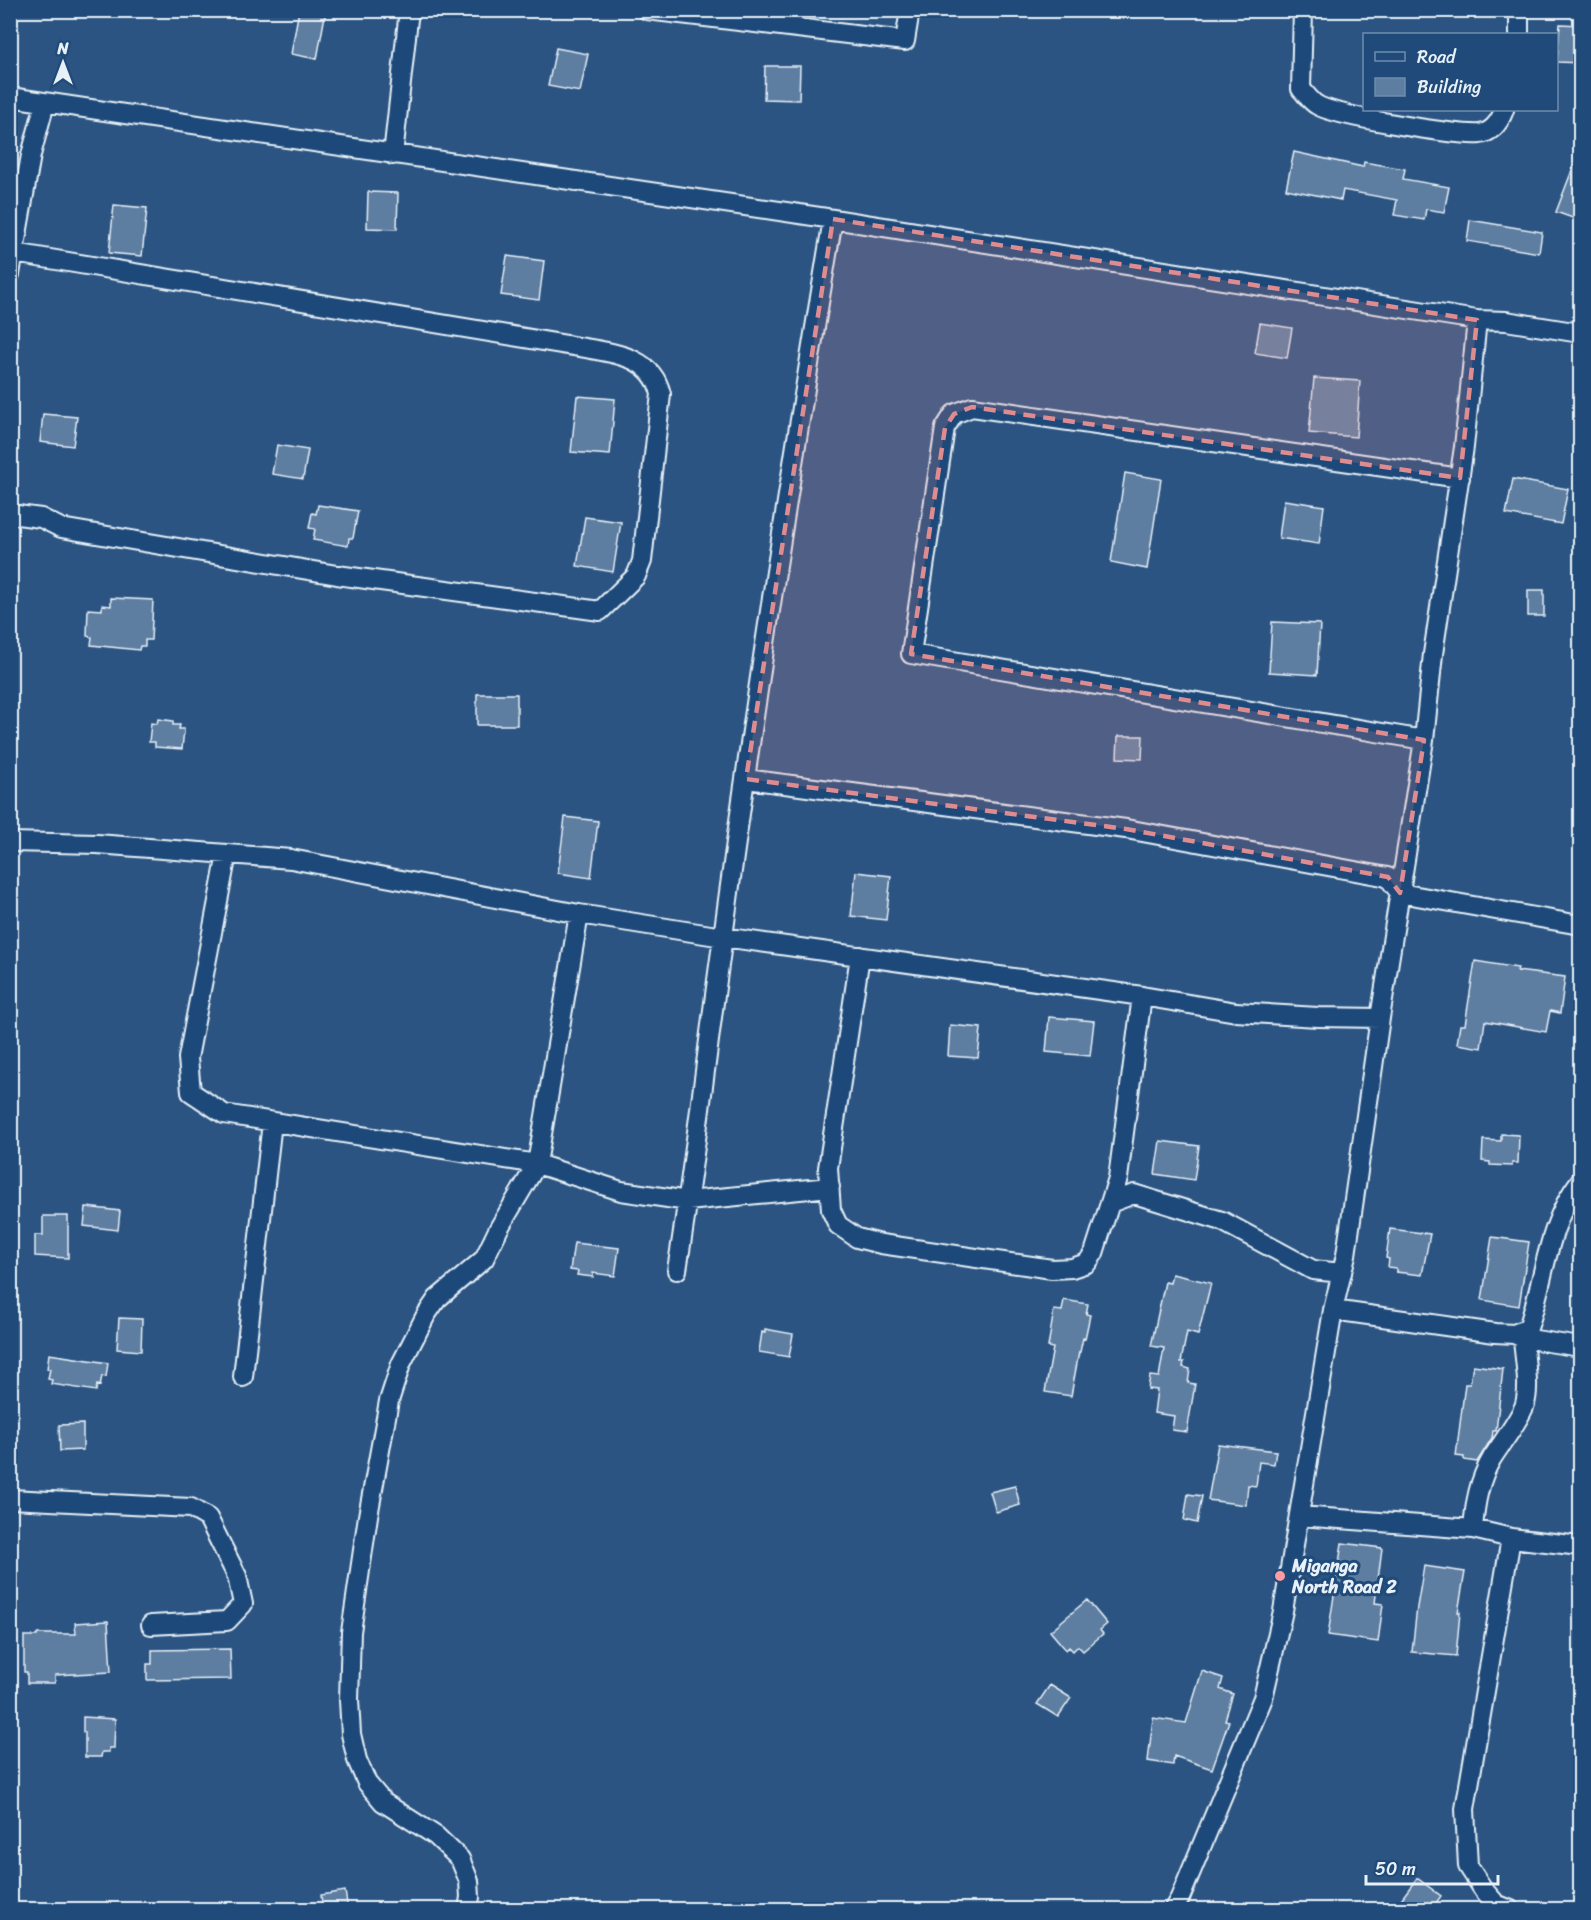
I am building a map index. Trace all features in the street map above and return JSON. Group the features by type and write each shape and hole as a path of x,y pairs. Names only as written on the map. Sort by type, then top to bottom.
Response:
{"street":[{"path":"393,155 409,10"},
{"path":"648,10 905,41 910,10"},
{"path":"1303,10 1301,89 1317,105 1345,115 1455,133 1481,134 1493,128 1500,121 1504,111"},
{"path":"1519,10 1519,33"},
{"path":"10,97 833,219 1478,320 1506,321 1581,333"},
{"path":"10,274 31,155 45,103"},
{"path":"677,1270 782,526 833,219"},
{"path":"10,514 40,518 61,528 337,575 600,610 636,576 642,561 661,394 658,384 646,367 629,357 14,254"},
{"path":"1173,1910 1263,1698 1283,1611 1342,1273 1424,740 1433,654 1460,478 1478,320"},
{"path":"1424,740 911,654 945,428 954,414 972,407 1460,478"},
{"path":"746,778 1126,829 1388,877 1400,893 1581,925"},
{"path":"10,842 97,844 291,859 579,914 723,937 1142,996 1236,1012 1380,1018"},
{"path":"227,854 188,1058 191,1092 224,1114 537,1164 621,1191 688,1201 830,1187"},
{"path":"468,1910 469,1881 460,1859 436,1836 383,1802 367,1783 360,1768 351,1734 349,1700 351,1632 368,1516 389,1401 401,1364 426,1315 437,1299 484,1259 499,1228 537,1164 579,914"},
{"path":"860,956 828,1168 831,1210 838,1225 857,1238 881,1244 1053,1269 1072,1268 1087,1263 1094,1253 1118,1178 1142,996"},
{"path":"243,1377 272,1122"},
{"path":"1519,1336 1528,1328 1542,1269 1557,1223 1581,1181"},
{"path":"1110,1203 1134,1194 1222,1221 1313,1270 1342,1273"},
{"path":"1334,1310 1581,1347"},
{"path":"1473,1529 1477,1494 1481,1482 1491,1460 1524,1406 1527,1382 1519,1336"},
{"path":"10,1499 191,1508 208,1518 237,1576 243,1604 227,1621 151,1625"},
{"path":"1300,1516 1473,1529 1511,1538 1581,1546"},
{"path":"1511,1538 1465,1809 1468,1866 1496,1904 1511,1910"}],"highlighted area":[{"path":"833,219 1477,320 1460,478 972,407 954,414 945,428 911,654 1424,740 1400,893 1388,877 1126,829 746,779"}],"building":[{"path":"299,10 326,10 317,59 291,54"},
{"path":"1560,24 1581,25 1581,63 1558,62"},
{"path":"556,48 588,54 580,92 548,86"},
{"path":"765,66 800,66 799,100 764,99"},
{"path":"1294,152 1363,167 1364,162 1405,169 1403,179 1449,187 1444,212 1426,209 1424,220 1394,215 1397,200 1343,190 1341,200 1286,189"},
{"path":"1579,152 1581,152 1581,221 1556,212"},
{"path":"368,192 398,193 397,229 367,228"},
{"path":"114,205 147,208 142,256 109,253"},
{"path":"1470,220 1542,232 1539,253 1467,241"},
{"path":"507,256 544,261 539,300 501,295"},
{"path":"1260,323 1292,328 1287,358 1255,353"},
{"path":"1314,378 1360,381 1356,437 1309,433"},
{"path":"577,396 615,399 610,455 571,452"},
{"path":"43,414 77,417 73,446 40,442"},
{"path":"277,445 308,450 303,479 272,474"},
{"path":"1125,473 1161,479 1147,569 1111,562"},
{"path":"1513,479 1568,489 1561,524 1506,514"},
{"path":"1284,500 1324,506 1319,544 1279,538"},
{"path":"318,505 358,511 353,538 349,538 348,546 313,540 315,529 309,528 312,513 316,514"},
{"path":"585,517 621,522 613,572 577,566"},
{"path":"1528,590 1544,590 1544,616 1528,616"},
{"path":"111,598 153,600 151,640 145,640 145,646 140,646 139,650 91,645 92,637 87,636 88,609 102,610 102,605 111,606"},
{"path":"1272,622 1320,624 1317,675 1269,672"},
{"path":"477,694 517,694 517,725 477,725"},
{"path":"158,719 173,721 173,725 180,725 179,729 184,729 182,749 155,747 155,742 149,742 151,723 157,724"},
{"path":"1118,736 1143,736 1142,759 1117,758"},
{"path":"565,817 598,821 591,878 558,873"},
{"path":"856,872 891,876 886,920 851,916"},
{"path":"1475,961 1518,968 1517,971 1565,977 1560,1013 1550,1011 1546,1032 1485,1021 1481,1048 1457,1044 1460,1025 1465,1025"},
{"path":"1049,1017 1094,1021 1090,1056 1046,1052"},
{"path":"950,1025 981,1028 978,1058 948,1056"},
{"path":"1501,1134 1519,1135 1518,1163 1512,1163 1512,1166 1490,1165 1490,1162 1482,1161 1483,1140 1501,1141"},
{"path":"1160,1141 1199,1146 1194,1180 1155,1174"},
{"path":"86,1207 120,1211 118,1230 84,1226"},
{"path":"43,1216 68,1216 68,1258 35,1256 35,1235 43,1235"},
{"path":"1390,1229 1430,1234 1422,1275 1396,1272 1396,1268 1388,1267 1389,1259 1386,1258"},
{"path":"1492,1237 1529,1242 1519,1306 1482,1300"},
{"path":"574,1243 619,1248 615,1276 593,1273 593,1277 577,1275 578,1271 570,1270"},
{"path":"1172,1274 1211,1283 1198,1335 1187,1332 1181,1362 1184,1362 1183,1367 1190,1369 1188,1383 1195,1384 1187,1432 1172,1430 1174,1416 1154,1413 1157,1390 1148,1389 1150,1376 1159,1377 1164,1348 1151,1346 1165,1282 1170,1283"},
{"path":"1064,1300 1088,1304 1086,1314 1090,1315 1085,1339 1083,1338 1079,1352 1071,1396 1045,1392 1053,1348 1048,1347 1054,1310 1062,1311"},
{"path":"119,1318 142,1319 141,1351 117,1349"},
{"path":"765,1329 793,1334 789,1357 759,1352 762,1332 765,1333"},
{"path":"49,1354 108,1363 106,1377 102,1376 100,1386 97,1385 96,1391 51,1384 52,1380 48,1379 50,1369 47,1369"},
{"path":"1473,1365 1503,1369 1496,1431 1493,1431 1492,1438 1477,1462 1456,1456 1465,1384 1470,1384"},
{"path":"83,1424 83,1450 60,1451 59,1425"},
{"path":"1218,1444 1276,1451 1274,1464 1259,1462 1256,1486 1248,1485 1246,1505 1208,1500"},
{"path":"1015,1486 1020,1505 996,1512 990,1492"},
{"path":"1188,1494 1202,1496 1197,1523 1184,1520"},
{"path":"1342,1543 1382,1548 1375,1603 1383,1604 1378,1642 1328,1635"},
{"path":"1424,1566 1465,1572 1458,1612 1460,1612 1456,1656 1412,1652"},
{"path":"1087,1600 1107,1624 1100,1630 1103,1634 1083,1651 1078,1646 1073,1651 1069,1647 1066,1650 1050,1631"},
{"path":"108,1621 111,1672 55,1675 55,1683 27,1683 27,1672 24,1672 24,1636 76,1634 75,1623"},
{"path":"230,1649 231,1679 147,1680 147,1664 152,1664 152,1650"},
{"path":"1202,1671 1223,1678 1220,1689 1233,1694 1225,1720 1229,1721 1212,1769 1174,1756 1173,1765 1148,1761 1153,1718 1186,1723"},
{"path":"1050,1685 1071,1698 1058,1717 1037,1704"},
{"path":"83,1717 115,1719 114,1748 109,1748 109,1752 102,1752 101,1757 85,1757"},
{"path":"1417,1878 1441,1896 1431,1910 1393,1910"},
{"path":"345,1891 348,1910 323,1910 321,1895"}],"place":[{"name":"Miganga North Road 2","path":"1280,1576"}]}
